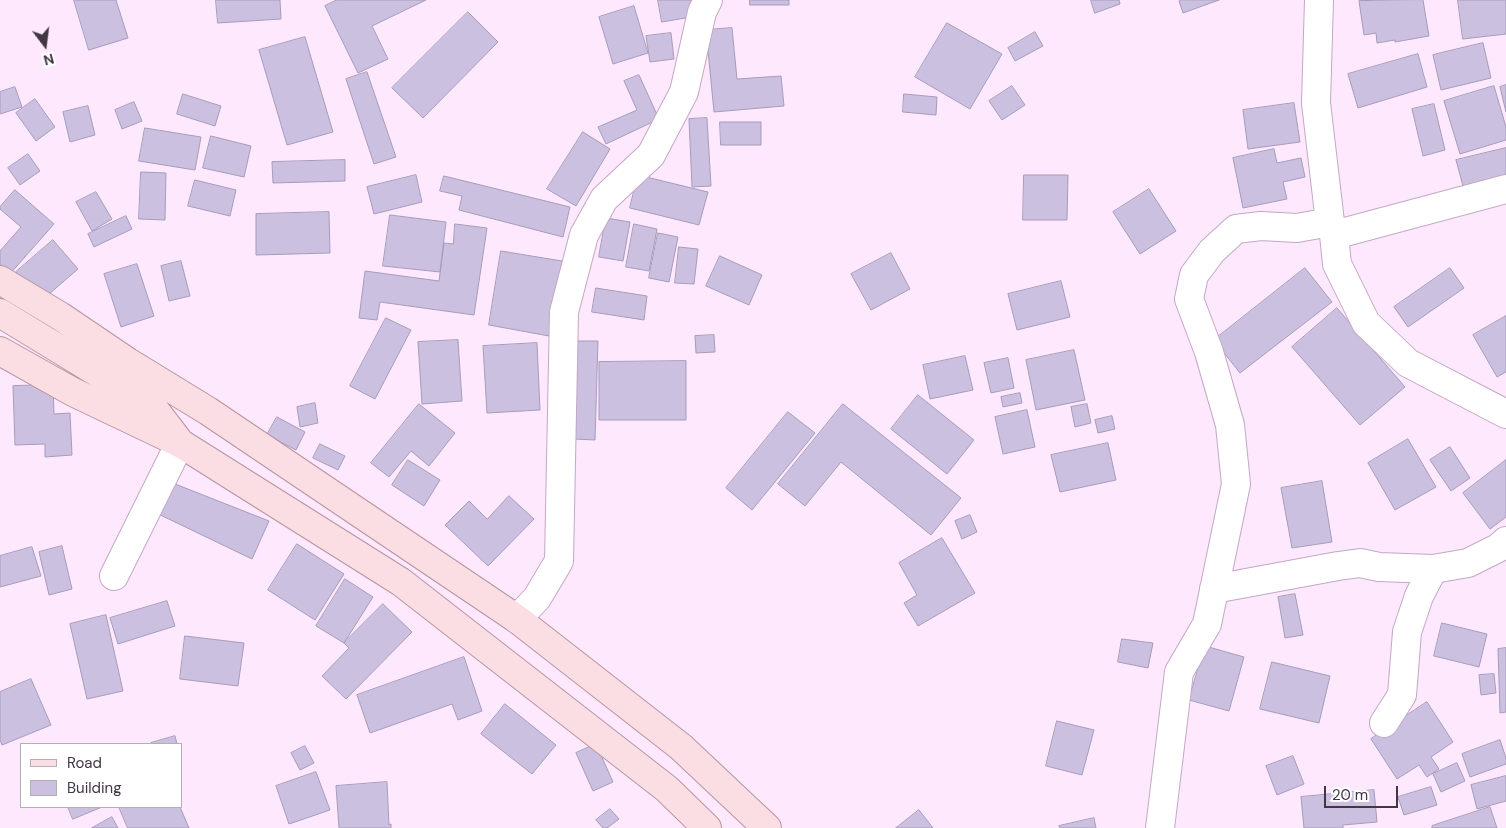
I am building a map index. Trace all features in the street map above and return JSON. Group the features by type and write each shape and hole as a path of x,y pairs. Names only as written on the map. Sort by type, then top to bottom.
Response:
{"main road":[{"path":"0,280 60,316 128,362 208,410 517,619 681,747 767,828"},
{"path":"0,313 151,405 180,443"},
{"path":"0,352 73,392 180,443 401,582 667,789 707,828"},
{"path":"151,405 208,410"}],"street":[{"path":"517,619 537,598 559,560 564,312 584,235 604,199 651,155 684,92 702,12 708,0"},
{"path":"1320,0 1316,103 1337,264 1366,323 1408,363 1506,414"},
{"path":"1160,828 1179,672 1207,624 1236,484 1230,426 1209,352 1189,298 1194,275 1212,252 1236,229 1262,226 1332,229 1506,190"},
{"path":"114,576 180,443"},
{"path":"1214,589 1360,563 1379,567 1434,569 1468,563 1498,548 1506,540"},
{"path":"1384,723 1402,695 1408,632 1419,596 1434,569"}],"building":[{"path":"74,0 116,0 128,38 89,50"},
{"path":"216,0 280,0 281,19 218,23"},
{"path":"337,0 426,0 372,26 388,59 358,73 325,6"},
{"path":"658,0 694,0 697,16 662,22"},
{"path":"750,0 789,0 789,5 750,5"},
{"path":"1091,0 1119,0 1120,4 1095,13"},
{"path":"1181,0 1219,0 1183,13 1179,1"},
{"path":"1423,0 1429,36 1377,43 1376,33 1364,35 1359,1"},
{"path":"1458,0 1506,0 1506,34 1463,39"},
{"path":"634,6 648,53 613,64 599,17"},
{"path":"468,12 498,42 423,118 392,88"},
{"path":"947,23 1002,54 970,109 915,77"},
{"path":"732,28 737,79 781,76 784,106 714,112 706,30"},
{"path":"1035,32 1043,46 1015,61 1008,48"},
{"path":"671,33 674,59 650,62 646,36"},
{"path":"305,37 333,132 287,145 259,50"},
{"path":"1483,43 1491,78 1441,90 1433,55"},
{"path":"1418,54 1427,87 1358,108 1348,74"},
{"path":"367,72 396,157 374,164 346,79"},
{"path":"639,75 659,119 606,144 598,127 637,110 624,81"},
{"path":"1506,85 1506,112 1500,87"},
{"path":"1012,86 1025,105 1002,120 989,101"},
{"path":"1494,86 1506,127 1506,140 1460,154 1444,101"},
{"path":"15,87 22,107 0,114 0,92"},
{"path":"183,94 221,106 215,126 177,114"},
{"path":"904,94 937,97 936,115 903,112"},
{"path":"35,99 55,127 36,141 16,113"},
{"path":"134,102 142,121 122,129 115,110"},
{"path":"1294,103 1300,142 1248,149 1243,110"},
{"path":"1434,104 1445,150 1423,156 1412,109"},
{"path":"88,106 95,135 70,142 63,112"},
{"path":"707,118 711,186 692,187 689,119"},
{"path":"720,122 761,122 761,145 721,145"},
{"path":"145,128 201,137 195,170 139,161"},
{"path":"583,132 610,149 576,206 547,189"},
{"path":"211,136 251,146 244,177 203,168"},
{"path":"1506,148 1506,175 1463,186 1456,160"},
{"path":"1274,149 1277,163 1301,158 1305,177 1283,182 1287,199 1243,208 1233,158"},
{"path":"28,154 40,171 20,185 8,168"},
{"path":"345,160 345,181 273,183 272,162"},
{"path":"141,172 166,173 165,220 139,219"},
{"path":"416,175 422,202 374,214 367,187"},
{"path":"638,175 708,192 699,225 630,208"},
{"path":"1024,175 1068,175 1067,220 1023,220"},
{"path":"444,176 570,207 563,237 459,210 462,196 440,191"},
{"path":"195,180 236,190 230,216 188,206"},
{"path":"1149,189 1176,231 1140,254 1113,212"},
{"path":"15,190 54,224 9,275 0,267 0,251 21,227 0,207"},
{"path":"96,192 112,219 92,231 76,202"},
{"path":"329,212 330,253 256,255 256,214"},
{"path":"390,215 446,222 440,272 383,266"},
{"path":"126,216 132,229 94,247 88,234"},
{"path":"606,218 630,222 623,261 599,257"},
{"path":"455,224 487,228 474,315 380,302 377,320 359,318 365,271 439,281 444,243 453,244"},
{"path":"634,224 657,229 649,271 626,267"},
{"path":"658,233 678,237 669,282 649,278"},
{"path":"53,240 78,269 41,301 16,272"},
{"path":"679,247 698,249 694,284 675,283"},
{"path":"501,251 562,261 549,336 489,325"},
{"path":"891,253 910,289 871,310 851,274"},
{"path":"720,256 762,275 749,305 706,286"},
{"path":"181,261 190,296 169,301 161,266"},
{"path":"137,264 154,316 121,327 104,274"},
{"path":"1305,268 1332,302 1240,373 1214,340"},
{"path":"1450,268 1464,288 1408,327 1394,307"},
{"path":"1061,281 1070,317 1017,330 1008,294"},
{"path":"596,288 647,296 644,320 592,312"},
{"path":"1337,308 1405,387 1360,425 1292,347"},
{"path":"1506,316 1506,372 1497,377 1473,335"},
{"path":"386,318 411,330 375,399 350,386"},
{"path":"714,335 715,352 696,353 695,336"},
{"path":"458,340 462,401 422,404 418,342"},
{"path":"577,341 598,341 595,440 574,439"},
{"path":"537,343 540,410 487,413 483,346"},
{"path":"1074,350 1085,400 1036,410 1026,360"},
{"path":"965,356 973,390 930,399 923,365"},
{"path":"1008,358 1014,388 991,393 984,363"},
{"path":"686,361 686,420 599,420 599,362"},
{"path":"53,385 54,414 70,413 72,455 45,457 45,444 15,445 13,386"},
{"path":"1020,393 1022,403 1003,407 1001,397"},
{"path":"918,395 974,440 947,474 891,429"},
{"path":"315,403 318,423 300,427 297,407"},
{"path":"419,404 455,433 429,466 411,451 389,477 371,463"},
{"path":"843,404 961,498 931,535 841,462 805,506 778,484"},
{"path":"1087,404 1091,423 1075,427 1071,407"},
{"path":"1027,410 1035,447 1003,454 995,417"},
{"path":"788,412 815,433 752,510 726,488"},
{"path":"1112,416 1115,429 1098,433 1095,420"},
{"path":"277,417 305,432 296,450 267,435"},
{"path":"1408,439 1436,487 1395,510 1368,463"},
{"path":"1108,443 1116,480 1060,492 1051,455"},
{"path":"320,444 345,456 338,470 313,458"},
{"path":"1450,447 1470,478 1451,491 1430,460"},
{"path":"408,460 440,480 424,506 392,485"},
{"path":"1506,460 1506,517 1490,529 1463,493"},
{"path":"1322,481 1332,542 1292,548 1281,488"},
{"path":"170,482 269,521 252,559 152,511"},
{"path":"509,496 534,519 488,566 445,525 469,501 487,519"},
{"path":"970,515 977,532 962,539 955,521"},
{"path":"942,538 975,593 918,626 904,603 917,595 899,563"},
{"path":"297,544 344,574 315,620 268,590"},
{"path":"62,546 72,589 49,595 39,552"},
{"path":"32,547 41,576 0,587 0,556"},
{"path":"345,579 373,597 344,643 316,626"},
{"path":"1295,594 1303,635 1285,638 1278,597"},
{"path":"167,601 175,626 118,644 110,618"},
{"path":"383,604 412,632 346,699 322,676 349,648 344,643"},
{"path":"106,615 123,691 87,699 70,624"},
{"path":"1442,623 1487,634 1479,667 1434,656"},
{"path":"185,636 244,643 238,686 180,679"},
{"path":"1122,639 1153,643 1148,668 1118,662"},
{"path":"1205,646 1244,657 1229,711 1189,700"},
{"path":"1506,648 1506,712 1500,713 1498,649"},
{"path":"464,657 482,711 458,720 452,704 370,733 357,695"},
{"path":"1272,662 1330,676 1319,723 1260,709"},
{"path":"1494,674 1496,693 1481,695 1479,675"},
{"path":"31,679 51,725 2,745 0,740 0,692"},
{"path":"1427,702 1453,742 1431,757 1439,769 1427,777 1419,765 1397,779 1371,739"},
{"path":"505,704 556,745 532,774 481,734"},
{"path":"1057,721 1094,730 1082,775 1046,766"},
{"path":"175,736 177,743 151,743"},
{"path":"1500,740 1506,764 1470,777 1462,754"},
{"path":"596,744 613,782 593,791 576,753"},
{"path":"305,746 314,763 300,770 291,753"},
{"path":"1293,756 1304,784 1277,795 1266,766"},
{"path":"1457,763 1465,781 1441,792 1433,774"},
{"path":"316,772 330,810 289,824 276,786"},
{"path":"1506,776 1506,801 1477,809 1471,785"},
{"path":"387,782 389,825 391,824 391,828 339,828 336,786"},
{"path":"1431,787 1437,805 1404,815 1398,797"},
{"path":"1374,790 1377,822 1343,825 1343,828 1304,828 1301,797"},
{"path":"1490,807 1497,828 1432,828 1432,826"},
{"path":"68,808 100,808 73,819"},
{"path":"119,808 180,808 189,828 128,828"},
{"path":"610,809 619,819 607,828 603,828 596,820"},
{"path":"919,810 933,828 896,828"},
{"path":"112,817 118,828 92,828"},
{"path":"1094,818 1096,828 1060,828 1059,826"}]}
